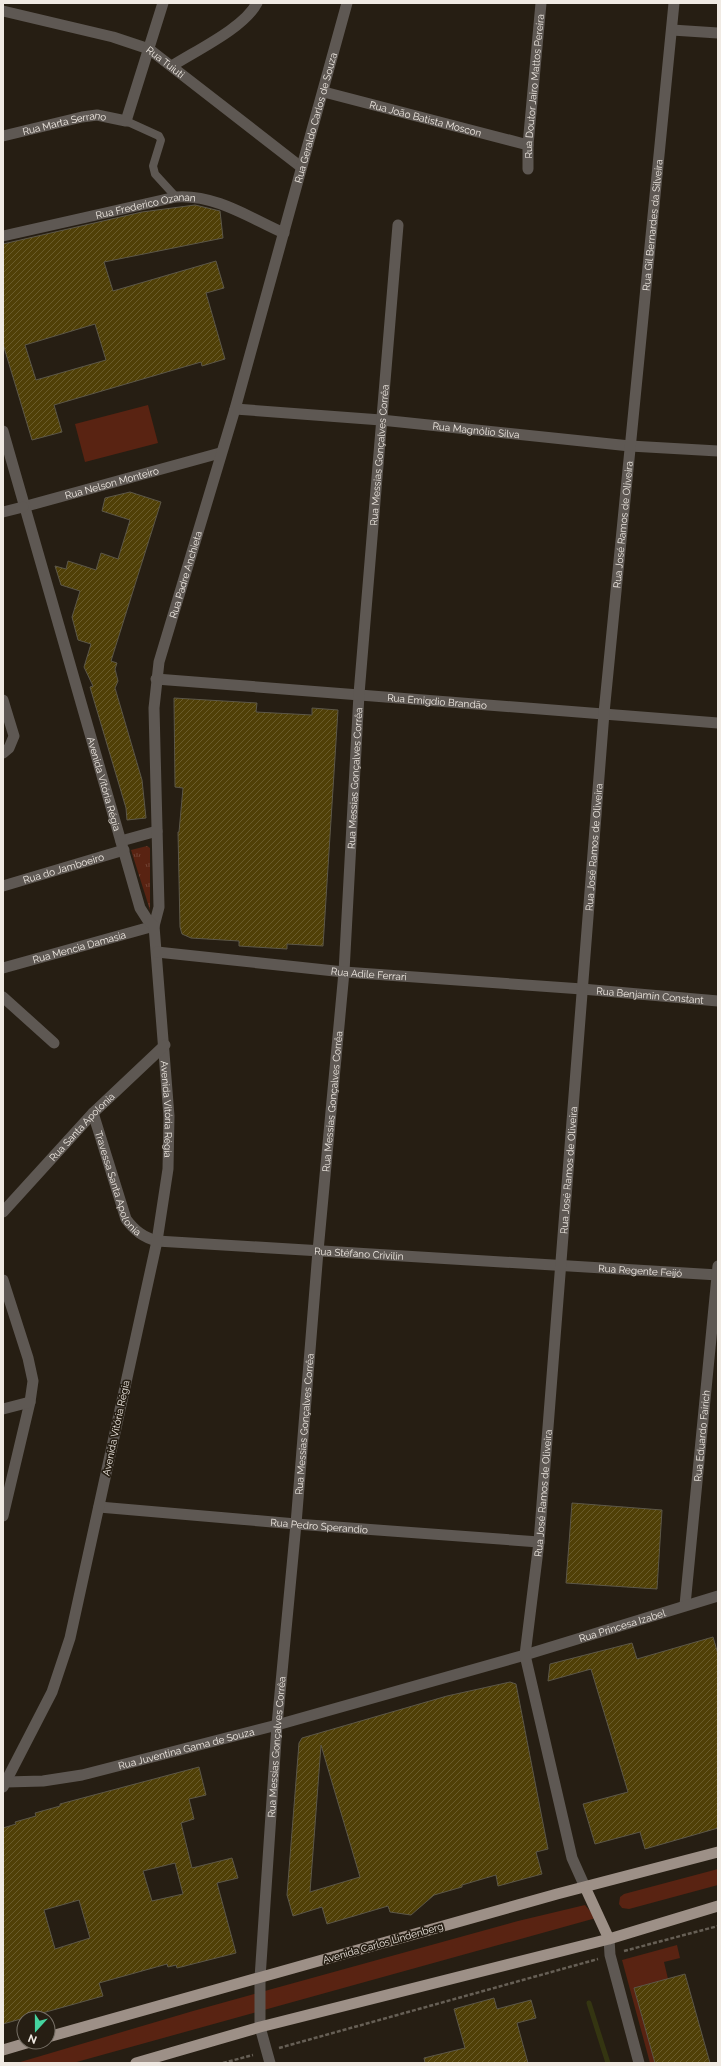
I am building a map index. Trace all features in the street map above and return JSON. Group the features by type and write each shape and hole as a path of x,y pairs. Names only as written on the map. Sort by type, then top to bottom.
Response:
{"main road":[{"name":"Avenida Carlos Lindenberg","path":"56,2035 585,1887 718,1852"},
{"path":"585,1887 609,1939"},
{"path":"136,2063 260,2027 609,1939 718,1906"},
{"path":"3,2050 16,2046"}],"street":[{"path":"126,121 163,3"},
{"path":"172,66 241,23 253,12 257,3"},
{"name":"Rua Geraldo Carlos de Souza","path":"284,233 301,167 324,92 348,3"},
{"name":"Rua Doutor Jairo Mattos Pereira","path":"528,169 528,145 541,3"},
{"name":"Rua Gil Bernardes da Silveira","path":"630,446 674,3"},
{"name":"Rua Tuiuti","path":"3,11 112,37 149,48 301,167"},
{"path":"672,30 718,33"},
{"name":"Rua João Batista Moscon","path":"324,92 528,145"},
{"name":"Rua Marta Serrano","path":"3,136 82,117 97,115 126,121"},
{"name":"Rua Frederico Ozanan","path":"3,236 176,197 189,196 212,200 284,233"},
{"name":"Rua Messias Gonçalves Corrêa","path":"270,2063 260,2027 260,1978 277,1725 344,972 359,694 398,225"},
{"name":"Rua Padre Anchieta","path":"154,926 159,907 154,708 156,679 163,646 234,409 284,233"},
{"name":"Rua Magnólio Silva","path":"234,409 381,420 630,446 718,451"},
{"name":"Avenida Vitória Régia","path":"3,431 23,507 140,908 147,919 154,926 165,1045 169,1116 168,1169 157,1241 70,1638 52,1692 5,1784"},
{"name":"Rua José Ramos de Oliveira","path":"585,1887 572,1858 525,1655 539,1542 604,713 630,446"},
{"name":"Rua Nelson Monteiro","path":"3,512 220,454"},
{"name":"Rua Emigdio Brandão","path":"156,679 718,723"},
{"path":"3,700 14,736 13,742 3,753"},
{"name":"Rua do Jamboeiro","path":"3,886 122,845 157,831"},
{"name":"Rua Mencia Damasia","path":"3,968 154,926"},
{"name":"Rua Adile Ferrari","path":"157,952 344,972 582,989"},
{"name":"Rua Benjamin Constant","path":"582,989 718,1001"},
{"path":"3,997 54,1043"},
{"name":"Rua Santa Apolonia","path":"3,1212 93,1113 165,1045"},
{"name":"Travessa Santa Apolonia","path":"93,1113 126,1220 134,1231 157,1241"},
{"name":"Rua Stéfano Crivilin","path":"157,1241 562,1264"},
{"name":"Rua Regente Feijó","path":"562,1264 718,1272"},
{"name":"Rua Eduardo Fairich","path":"685,1605 718,1272"},
{"path":"3,1280 28,1358 33,1381 30,1402 3,1516"},
{"path":"3,1409 30,1402"},
{"name":"Rua Pedro Sperandio","path":"99,1507 296,1524 539,1542"},
{"name":"Rua Princesa Izabel","path":"525,1655 718,1596"},
{"name":"Rua Juventina Gama de Souza","path":"5,1784 43,1781 82,1775 277,1725 525,1655"},
{"path":"609,1939 610,1955 638,2063"}],"lane":[{"path":"126,121 159,136 161,140 154,166 155,174 176,197"}],"path":[{"path":"223,2063 586,1964 610,1955 718,1926"}],"green space":[{"path":"148,405 158,443 85,462 75,424"},
{"path":"147,846 150,848 150,910 131,850"},
{"path":"718,1869 718,1885 629,1909 622,1908 619,1904 620,1897 624,1894"},
{"path":"585,1905 596,1918 73,2063 17,2063 193,2011 518,1921"},
{"path":"677,1945 680,1958 664,1962 668,1979 634,1988 655,2063 650,2063 622,1960"}],"building":[{"path":"195,205 220,211 223,238 104,262 113,291 216,261 224,288 206,293 225,359 202,366 201,362 54,405 62,432 32,440 3,344 3,244 142,212","holes":["95,324 106,360 36,380 25,345"]},
{"path":"130,492 161,502 111,661 117,663 115,669 118,681 115,688 142,780 146,818 127,820 126,808 90,687 93,686 84,667 91,644 78,640 72,617 80,591 61,585 55,566 66,569 68,561 96,570 101,553 118,559 130,520 102,511 105,498"},
{"path":"174,698 257,703 256,712 312,715 312,708 338,710 323,946 287,944 287,949 239,946 239,941 191,938 182,934 180,927 178,832 183,788 175,787"},
{"path":"572,1503 662,1510 657,1589 566,1583"},
{"path":"713,1637 718,1654 718,1828 645,1849 640,1832 595,1844 583,1804 628,1792 591,1669 548,1681 550,1664 632,1643 637,1659"},
{"path":"510,1682 516,1684 548,1849 536,1852 542,1874 498,1886 496,1875 462,1885 462,1887 434,1895 411,1915 390,1912 388,1906 327,1924 322,1907 293,1916 287,1895 299,1743 302,1738 447,1696","holes":["321,1745 360,1877 310,1892"]},
{"path":"199,1767 206,1795 189,1799 194,1819 181,1823 192,1868 232,1858 238,1878 217,1883 236,1953 177,1968 176,1965 168,1967 167,1964 99,1983 103,1996 53,2010 16,2010 16,2020 3,2024 3,1828 16,1824 15,1822 36,1816 35,1813 60,1806 60,1804","holes":["175,1863 183,1894 152,1901 143,1871","79,1900 90,1938 55,1949 44,1910"]},
{"path":"685,1974 710,2063 655,2063 634,1988"},
{"path":"494,1998 497,2009 531,2000 536,2018 517,2023 528,2063 425,2063 424,2058 465,2048 454,2009"}],"waterway":[{"path":"589,2003 608,2063"}]}
